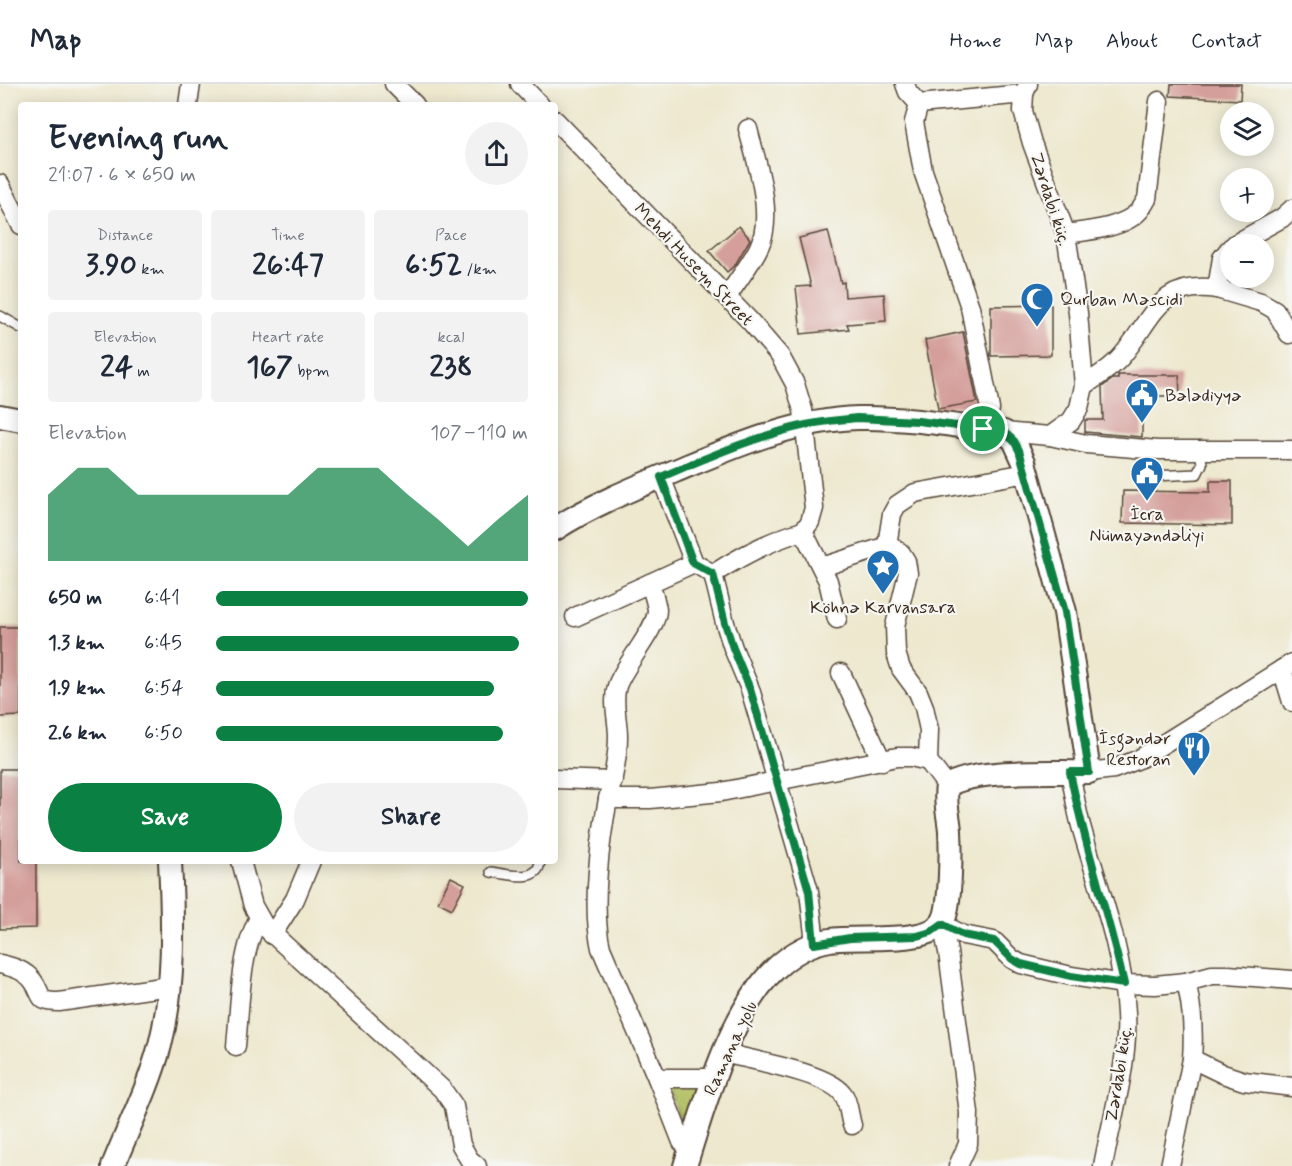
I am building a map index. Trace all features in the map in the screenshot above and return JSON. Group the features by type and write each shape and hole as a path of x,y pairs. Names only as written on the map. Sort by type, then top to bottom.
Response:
{"street":[{"path":"188,102 191,84"},
{"path":"394,84 412,102"},
{"path":"520,84 537,102"},
{"path":"905,84 908,92 919,104"},
{"path":"919,104 1026,89"},
{"name":"Zərdabi küç.","path":"1026,89 1023,111 1032,143 1066,234 1078,312 1084,386 1079,408 1071,421 1050,436"},
{"path":"1066,234 1103,228 1130,219 1139,211 1147,199 1159,101"},
{"path":"919,104 914,122 922,171 970,307 993,431"},
{"name":"Mehdi Huseyn Street","path":"558,127 727,297 780,356 795,384 806,425 814,508 810,522 803,531"},
{"path":"727,297 760,245 765,223 763,192 748,129"},
{"path":"0,184 18,219"},
{"path":"1253,234 1282,218 1292,209"},
{"path":"1217,289 1220,270"},
{"path":"1084,386 1121,358 1157,306 1176,292 1192,287 1217,289 1261,302 1275,310 1289,334"},
{"path":"0,416 18,419"},
{"path":"558,527 597,506 733,447 806,425 857,418 883,418 1050,436 1086,444 1200,450 1292,450"},
{"name":"Zərdabi küç.","path":"993,431 1014,441 1019,450 1065,612 1079,772 1081,825 1093,861 1124,984 1127,1015 1125,1049 1103,1166"},
{"path":"958,1166 968,1144 969,1113 948,952 942,924 946,915 949,886 950,834 946,806 947,786 928,761 929,730 924,707 918,692 901,669 896,653 895,626 908,573 906,561 901,553 890,545 888,539 892,514 897,505 915,493 1027,473"},
{"path":"661,477 693,563 713,574 725,623 750,689 809,891 814,944"},
{"path":"713,574 734,560 784,536 803,531 822,567 837,619"},
{"path":"822,567 890,545"},
{"path":"575,617 693,563"},
{"path":"650,583 657,610 654,622 616,688 618,736 613,781 601,843 597,931 601,948 688,1157"},
{"path":"947,786 962,778 984,774 1114,769 1139,759 1287,666 1292,702"},
{"path":"841,673 882,761"},
{"path":"608,799 650,799 697,795 897,757 928,761"},
{"path":"558,779 613,781"},
{"path":"113,1166 151,1072 167,1012 170,986 170,864"},
{"path":"242,864 259,918 272,935 442,1089 454,1106 462,1145 469,1159 477,1166"},
{"path":"272,935 287,915 310,864"},
{"path":"236,1046 246,952 250,933 259,918"},
{"path":"942,924 963,935 994,941 1012,959 1021,964 1071,976 1124,984 1155,985 1186,982 1212,975 1292,980"},
{"name":"Ramana yolu","path":"688,1157 724,1053 761,984 776,969 793,955 814,944 850,938 917,936 931,932 942,924"},
{"path":"0,964 17,968 28,975 34,982 40,997 47,1002 170,986"},
{"path":"1170,1166 1192,1059 1195,1030 1186,982"},
{"path":"724,1053 802,1072 833,1084 844,1095 852,1125"},
{"path":"1192,1059 1244,1081 1292,1086"},
{"path":"657,1078 714,1078"}],"lane":[{"path":"0,316 18,326"},
{"path":"1153,476 1197,474 1202,464 1200,450"},
{"path":"491,872 526,876 536,874 540,864"}],"green space":[{"path":"668,1085 704,1085 690,1127 682,1127"}],"building":[{"path":"1171,84 1241,84 1240,100 1170,96"},
{"path":"739,226 750,239 735,265 727,272 709,251"},
{"path":"828,231 841,283 844,282 845,297 884,294 886,321 847,324 849,329 801,334 796,287 811,286 799,238"},
{"path":"1051,305 1051,355 991,356 991,306"},
{"path":"963,332 977,402 938,409 925,340"},
{"path":"1118,375 1179,375 1180,396 1142,396 1142,437 1085,432 1085,420 1103,420 1102,387 1113,379 1118,379"},
{"path":"1210,481 1232,481 1232,525 1122,523 1123,491 1210,492"},
{"path":"0,627 18,627 18,716 0,717"},
{"path":"0,769 18,769 18,864 36,864 36,928 0,929"},
{"path":"451,877 465,884 452,909 438,902"}],"place":[{"name":"Qurban Məscidi","path":"1037,328"},
{"name":"Bələdiyyə","path":"1142,424"},
{"name":"İcra Nümayəndəliyi","path":"1147,502"},
{"name":"Köhnə Karvansara","path":"883,595"},
{"name":"İsgəndər Restoran","path":"1194,777"}],"route":[{"path":"883,418 983,429 1004,432 1014,441 1019,450 1065,612 1089,772 1070,772 1081,825 1093,861 1124,984 1071,976 1021,964 1012,959 994,941 963,935 942,924 931,932 917,936 831,939 814,944 809,891 750,689 725,623 713,574 693,563 661,477 771,434 825,421 883,418"}]}
